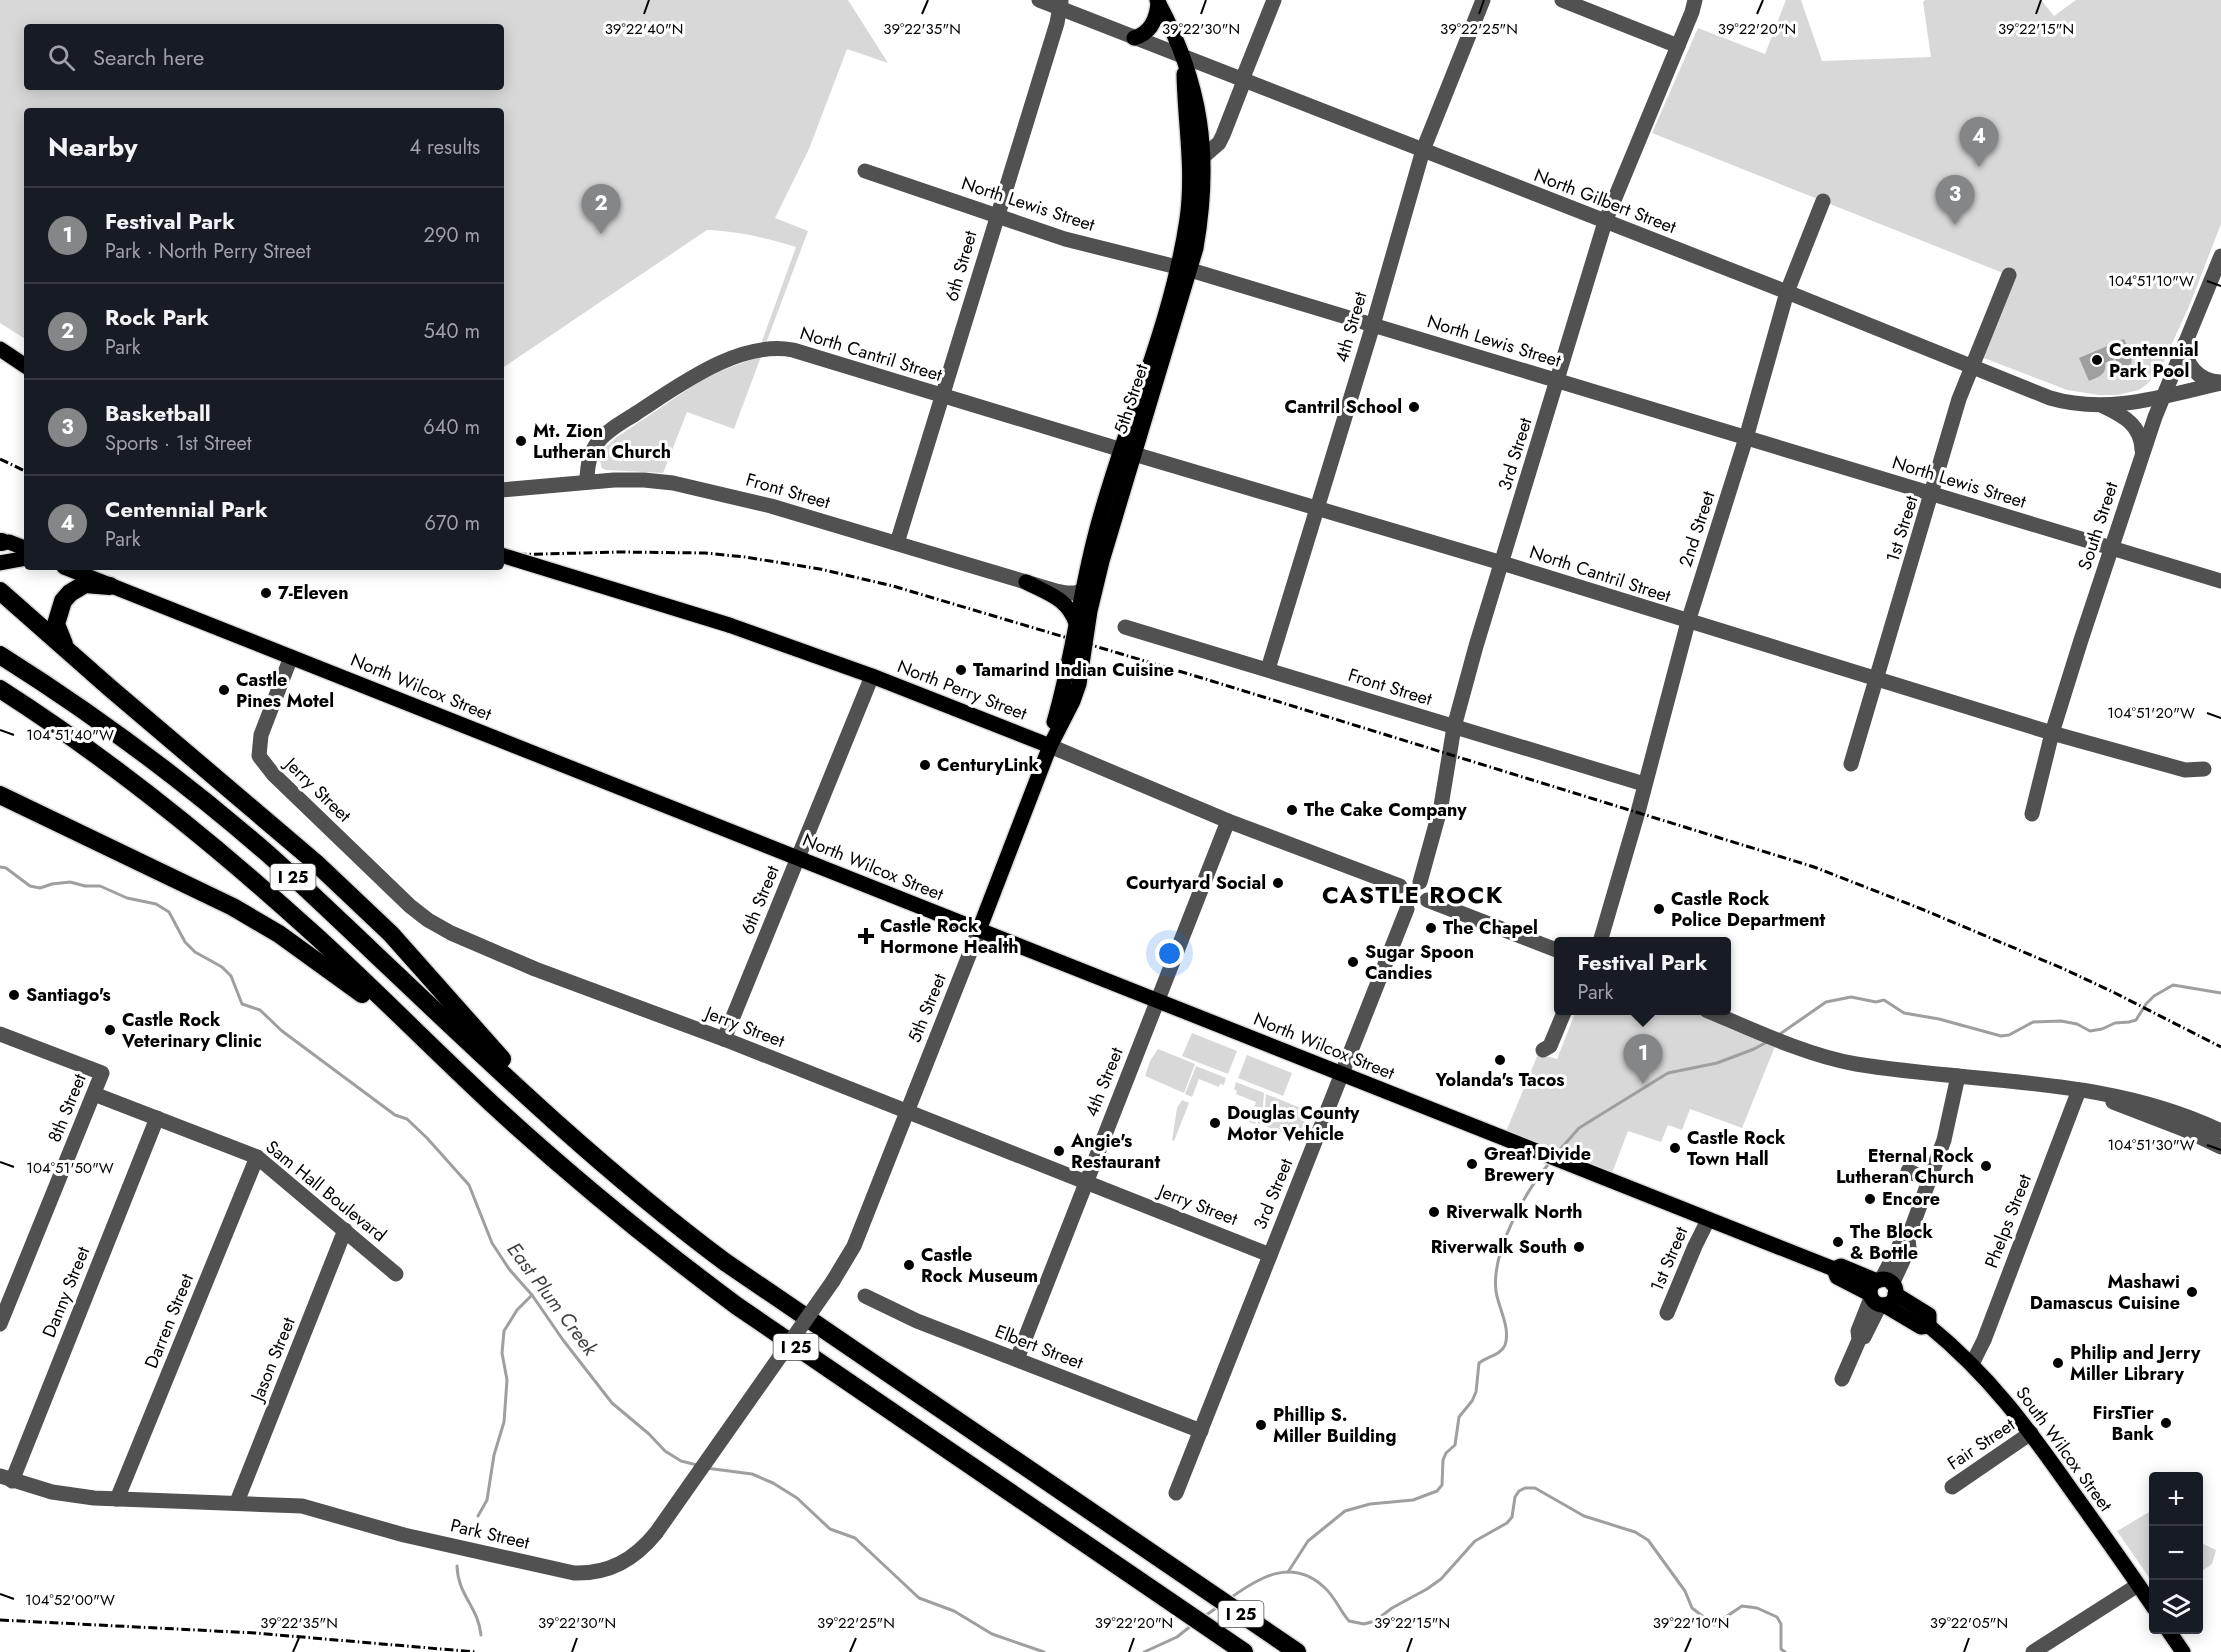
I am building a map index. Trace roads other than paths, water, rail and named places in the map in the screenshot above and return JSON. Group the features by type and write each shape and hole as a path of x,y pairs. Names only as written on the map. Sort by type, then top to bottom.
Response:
{"highway":[{"path":"70,653 59,635 56,624 63,601 70,593 84,584 110,586"},
{"path":"0,591 354,898 391,934 475,1027 562,1129"},
{"name":"I 25","path":"0,655 122,738 234,825 318,900 562,1129 642,1198 725,1262 1297,1652"},
{"name":"I 25","path":"0,689 61,728 181,819 318,938 492,1103 614,1211 737,1306 1244,1652"},
{"path":"0,795 153,867 256,920 342,978 457,1070"}],"main road":[{"path":"1134,38 1144,34 1153,25 1158,1"},
{"name":"5th Street","path":"979,930 1050,746 1079,684 1097,554 1202,210 1203,156 1198,105 1172,28 1158,1"},
{"name":"5th Street","path":"1183,57 1190,174 1184,269"},
{"path":"0,349 24,365"},
{"path":"1,542 24,548"},
{"name":"North Perry Street","path":"504,556 729,625 872,676 1050,746"},
{"path":"0,562 24,558"},
{"name":"North Wilcox Street","path":"71,570 1708,1220 1834,1269 1841,1266 1881,1292"},
{"path":"1026,582 1064,603 1071,611 1076,623"},
{"name":"5th Street","path":"1050,746 1065,686 1082,592"},
{"name":"South Wilcox Street","path":"1881,1292 1929,1315 1929,1326 1997,1390 2031,1433 2149,1601"},
{"path":"2171,1634 2183,1652"}],"street":[{"name":"North Gilbert Street","path":"1039,0 1060,4 1134,38 1787,292 2050,398 2070,404 2103,406 2162,397 2221,382"},
{"path":"1203,156 1219,143 1223,135 1274,0"},
{"name":"4th Street","path":"1268,669 1373,325 1423,150 1483,0"},
{"path":"1562,0 1678,46"},
{"name":"3rd Street","path":"1420,882 1441,806 1454,727 1476,646 1605,222 1695,0"},
{"name":"6th Street","path":"897,543 1057,23 1060,4"},
{"name":"North Lewis Street","path":"865,171 1065,239 1184,269 2111,550 2221,581"},
{"name":"2nd Street","path":"1601,937 1638,812 1688,622 1746,438 1787,292 1823,201"},
{"name":"South Street","path":"2032,814 2052,733 2143,453 2162,397 2221,256"},
{"name":"1st Street","path":"1851,764 1959,399 2009,275"},
{"path":"2185,343 2185,356 2192,369 2203,378 2221,382"},
{"name":"North Cantril Street","path":"587,482 591,456 603,437 678,385 723,362 756,350 770,348 793,350 1318,507 2052,733 2186,770 2204,770"},
{"path":"2103,406 2125,417 2136,427 2141,438 2143,453"},
{"name":"Front Street","path":"504,490 587,482 644,480 687,486 771,506 1056,591 1082,592"},
{"path":"1056,591 1067,590 1080,578 1097,554"},
{"path":"1082,592 1092,582 1097,554"},
{"name":"Front Street","path":"1125,627 1644,784"},
{"name":"Jerry Street","path":"291,657 261,735 259,756 273,774 410,906 440,927 468,942 535,969 724,1039 1270,1255"},
{"name":"6th Street","path":"724,1039 872,676"},
{"name":"North Perry Street","path":"1050,746 1228,821 1400,886"},
{"name":"4th Street","path":"1017,1359 1228,821"},
{"path":"1410,880 1420,882 1427,890 1427,900 1416,909 1407,909 1398,898 1400,886 1410,880"},
{"path":"1427,900 1554,949"},
{"name":"3rd Street","path":"1176,1493 1407,909"},
{"name":"5th Street","path":"833,1281 854,1246 979,930"},
{"path":"1543,1050 1550,1046 1563,1015"},
{"path":"1716,1015 1816,1054 1853,1064 2079,1090 2147,1102 2221,1131"},
{"name":"8th Street","path":"0,1034 102,1073 0,1324"},
{"path":"1842,1379 1859,1340 1858,1331 1909,1248 1908,1238 1949,1121 1958,1076"},
{"path":"2079,1090 2183,1129 2221,1147"},
{"name":"Phelps Street","path":"1972,1364 1984,1340 2079,1090"},
{"name":"Sam Hall Boulevard","path":"94,1094 257,1157 396,1274"},
{"name":"Danny Street","path":"6,1478 157,1118"},
{"name":"Darren Street","path":"117,1499 257,1157"},
{"path":"1908,1171 1929,1180"},
{"name":"1st Street","path":"1667,1313 1708,1220"},
{"name":"Jason Street","path":"237,1502 345,1230"},
{"name":"Park Street","path":"6,1478 63,1494 117,1499 302,1506 404,1535 574,1573 597,1572 617,1566 636,1554 656,1533 833,1281"},
{"name":"Elbert Street","path":"865,1296 917,1321 1201,1431"},
{"name":"Fair Street","path":"1952,1487 2031,1433"},
{"path":"2033,1652 2138,1585"}],"waterway":[{"name":"East Plum Creek","path":"0,867 6,868 30,886 40,888 70,882 85,886 100,886 127,898 156,904 169,912 185,942 195,952 222,967 231,976 242,1004 260,1010 282,1031 395,1115 407,1119 427,1138 469,1185 492,1243 509,1269 532,1295 563,1340 612,1403 649,1434 665,1451 681,1461 697,1465"},
{"path":"1780,1034 1826,1002 1851,997 1876,1002 1884,1000 1904,1013 1939,1019 2001,1036 2009,1035 2033,1022 2061,1021 2077,1024 2090,1031 2115,1023 2136,1020 2154,996 2173,985 2221,993"},
{"path":"1557,1153 1579,1128 1668,1073 1717,1063 1767,1042"},
{"path":"1288,1572 1308,1541 1345,1511 1370,1504 1413,1500 1437,1491 1442,1485 1443,1460 1446,1453 1455,1445 1459,1417 1476,1392 1479,1363 1497,1353 1505,1345 1505,1325 1496,1291 1496,1275 1505,1240 1521,1204 1551,1161"},
{"path":"478,1516 487,1500 494,1455 504,1422 507,1380 502,1353 504,1331 517,1310 532,1295"},
{"name":"East Plum Creek","path":"706,1468 752,1474 773,1483 797,1498 830,1529 855,1538 919,1598 954,1611 992,1634 1044,1652"},
{"name":"East Plum Creek","path":"1229,1599 1264,1578 1288,1572 1313,1579 1325,1588 1349,1621 1364,1624 1375,1621 1392,1608 1441,1579 1475,1541 1507,1523 1512,1517 1515,1497 1519,1491 1525,1488 1535,1488 1584,1516 1635,1532 1648,1540 1685,1591 1692,1608 1714,1625 1742,1606 1757,1608 1777,1617 1781,1624 1781,1649 1785,1652"},
{"path":"457,1566 461,1585 476,1616 481,1635"},
{"name":"East Plum Creek","path":"1205,1616 1219,1606"},
{"name":"East Plum Creek","path":"1144,1652 1177,1637 1192,1625"}],"railway":[{"path":"0,459 24,471"},
{"path":"504,555 621,552 705,553 820,569 893,586 1202,678 1814,867 2064,969 2221,1047"},
{"path":"0,1620 255,1633 476,1652"}],"place":[{"name":"Centennial Park","path":"1979,167"},
{"name":"Basketball","path":"1955,225"},
{"name":"Rock Park","path":"601,234"},
{"name":"Centennial Park Pool","path":"2097,360"},
{"name":"Cantril School","path":"1414,407"},
{"name":"Mt. Zion Lutheran Church","path":"521,441"},
{"name":"7-Eleven","path":"266,593"},
{"name":"Tamarind Indian Cuisine","path":"961,670"},
{"name":"Castle Pines Motel","path":"224,690"},
{"name":"CenturyLink","path":"925,765"},
{"name":"The Cake Company","path":"1292,810"},
{"name":"Courtyard Social","path":"1278,883"},
{"name":"Castle Rock Police Department","path":"1659,909"},
{"name":"The Chapel","path":"1431,928"},
{"name":"Castle Rock Hormone Health","path":"866,936"},
{"name":"Sugar Spoon Candies","path":"1353,962"},
{"name":"Santiago's","path":"14,995"},
{"name":"Castle Rock Veterinary Clinic","path":"110,1030"},
{"name":"Yolanda's Tacos","path":"1500,1060"},
{"name":"Festival Park","path":"1643,1084"},
{"name":"Douglas County Motor Vehicle","path":"1215,1123"},
{"name":"Castle Rock Town Hall","path":"1675,1148"},
{"name":"Angie's Restaurant","path":"1059,1151"},
{"name":"Great Divide Brewery","path":"1472,1164"},
{"name":"Eternal Rock Lutheran Church","path":"1986,1166"},
{"name":"Encore","path":"1870,1199"},
{"name":"Riverwalk North","path":"1434,1212"},
{"name":"The Block & Bottle","path":"1838,1242"},
{"name":"Riverwalk South","path":"1579,1247"},
{"name":"Castle Rock Museum","path":"909,1265"},
{"name":"Mashawi Damascus Cuisine","path":"2192,1292"},
{"name":"Philip and Jerry Miller Library","path":"2058,1363"},
{"name":"FirsTier Bank","path":"2166,1423"},
{"name":"Phillip S. Miller Building","path":"1261,1425"}],"district":[{"name":"CASTLE ROCK","path":"1413,894"}]}
